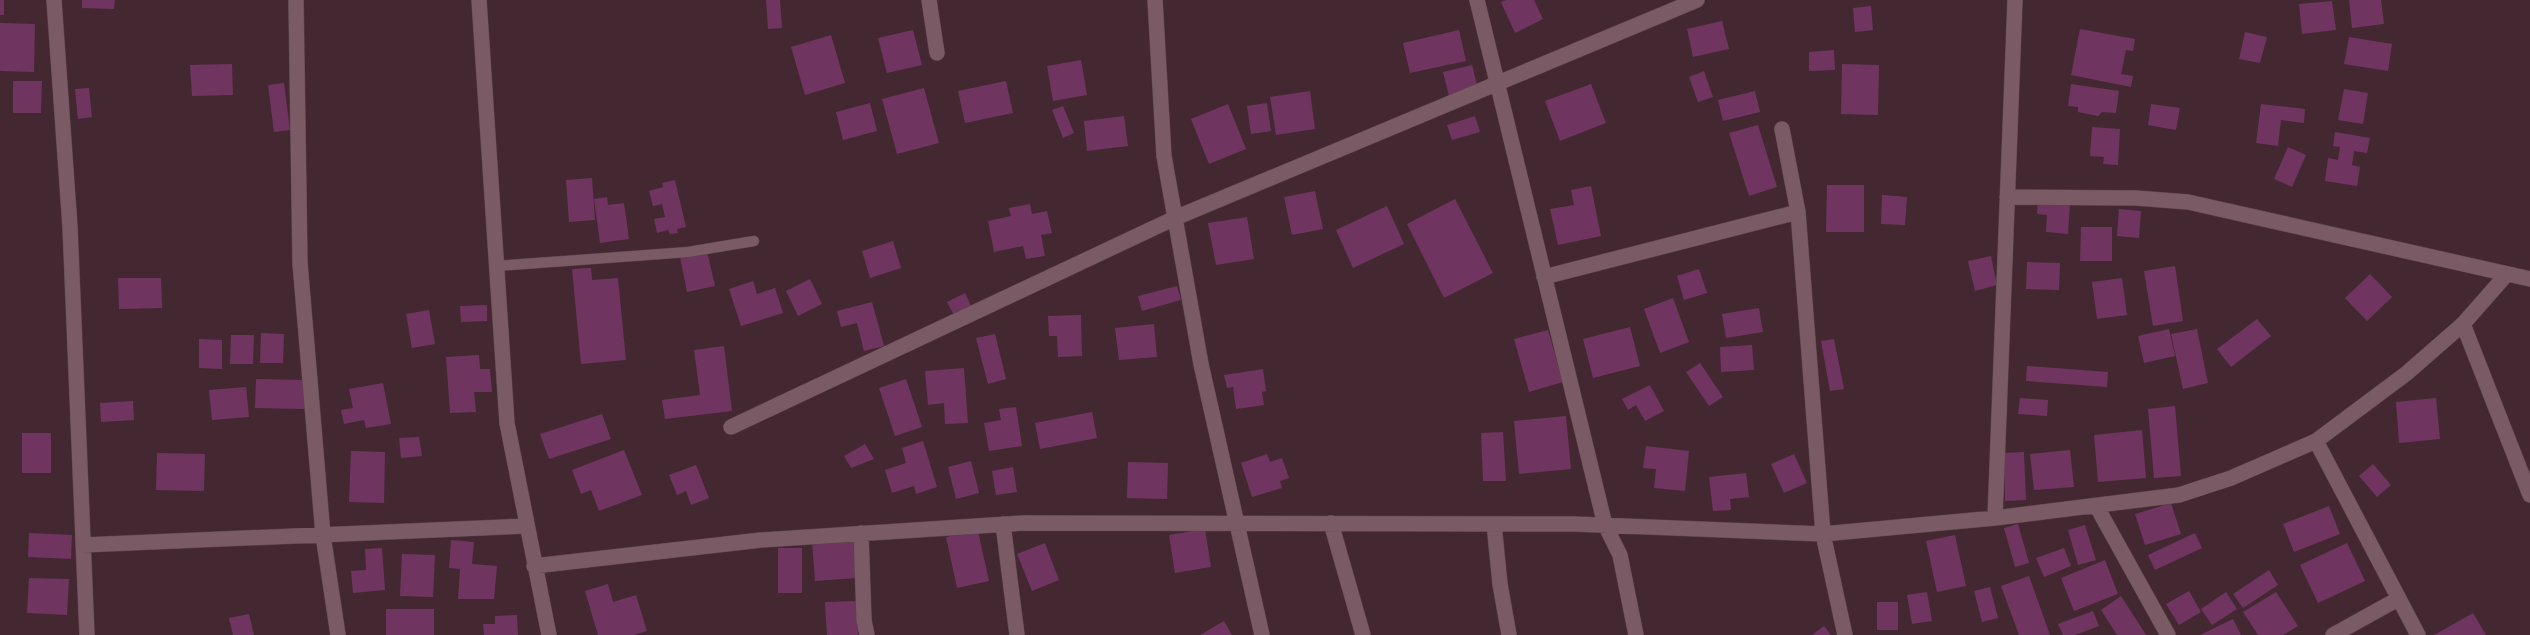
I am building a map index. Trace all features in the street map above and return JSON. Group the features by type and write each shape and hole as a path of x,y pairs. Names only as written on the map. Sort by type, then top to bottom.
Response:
{"street":[{"path":"54,0 70,227 87,635"},
{"path":"296,0 300,263 323,535 338,635"},
{"path":"479,0 507,423 549,635"},
{"path":"929,0 937,53"},
{"path":"1155,0 1164,156 1201,364 1262,635"},
{"path":"1477,0 1605,525 1620,555 1636,635"},
{"path":"731,427 1175,218 1697,0"},
{"path":"1994,518 2015,0"},
{"path":"1782,129 1798,212 1823,534 1845,635"},
{"path":"2007,197 2136,198 2188,202 2530,278"},
{"path":"1544,277 1798,212"},
{"path":"534,566 761,540 1003,524 1331,523 1605,525 1823,534 2097,507 2178,495 2231,478 2316,441 2407,374 2463,324 2507,274"},
{"path":"2463,324 2530,495"},
{"path":"2316,441 2418,635"},
{"path":"2097,507 2168,635"},
{"path":"1331,523 1363,635"},
{"path":"1003,524 1017,635"},
{"path":"1494,524 1500,584 1510,635"},
{"path":"83,545 526,526"},
{"path":"861,533 864,620 867,635"},
{"path":"2334,635 2398,598"}],"lane":[{"path":"496,266 688,252 754,241"}],"building":[{"path":"0,0 4,0 4,15 0,15"},
{"path":"82,0 115,0 114,9 82,8"},
{"path":"766,0 780,0 782,28 768,29"},
{"path":"1506,0 1534,0 1543,19 1515,33 1501,2"},
{"path":"2349,0 2381,0 2384,24 2352,28"},
{"path":"2332,1 2336,30 2302,34 2299,4"},
{"path":"1871,6 1873,30 1855,32 1853,8"},
{"path":"1722,21 1729,49 1693,57 1687,29"},
{"path":"0,23 35,24 34,72 0,71"},
{"path":"2080,29 2135,39 2133,51 2126,50 2121,74 2133,76 2131,87 2071,75"},
{"path":"913,30 922,65 887,73 878,38"},
{"path":"1459,30 1466,61 1410,73 1403,43"},
{"path":"2245,32 2267,37 2260,63 2239,59"},
{"path":"831,35 845,83 805,95 791,47"},
{"path":"2349,37 2392,44 2388,71 2344,64"},
{"path":"1834,50 1835,70 1809,71 1809,52"},
{"path":"1081,60 1087,95 1053,101 1047,66"},
{"path":"232,64 233,95 192,96 190,65"},
{"path":"1842,64 1879,65 1878,115 1841,114"},
{"path":"1472,65 1478,89 1449,96 1443,72"},
{"path":"1704,71 1713,97 1698,102 1689,77"},
{"path":"13,81 42,81 41,113 13,113"},
{"path":"1006,81 1013,113 965,123 958,91"},
{"path":"284,83 290,130 274,132 268,85"},
{"path":"1591,84 1606,123 1560,141 1545,101"},
{"path":"2071,84 2119,91 2116,113 2102,112 2098,116 2078,112 2078,107 2068,106"},
{"path":"89,88 92,117 78,119 75,89"},
{"path":"924,88 939,143 897,154 882,99"},
{"path":"2344,89 2368,93 2363,124 2338,120"},
{"path":"1310,91 1315,129 1276,135 1270,97"},
{"path":"1755,91 1760,112 1723,121 1718,100"},
{"path":"870,103 877,131 843,140 836,112"},
{"path":"1267,103 1271,131 1251,134 1247,106"},
{"path":"1228,104 1246,149 1209,164 1191,119"},
{"path":"2151,104 2180,108 2176,130 2148,125"},
{"path":"2261,104 2305,109 2304,123 2281,120 2278,146 2256,143"},
{"path":"1063,106 1074,133 1063,138 1052,110"},
{"path":"1124,116 1128,146 1087,151 1084,121"},
{"path":"1475,116 1480,132 1452,140 1447,125"},
{"path":"1758,125 1777,187 1749,196 1729,133"},
{"path":"2092,127 2120,129 2118,165 2103,164 2104,157 2090,156"},
{"path":"2335,132 2370,138 2367,153 2354,151 2352,165 2360,167 2357,186 2325,181 2328,158 2338,160 2340,147 2333,146"},
{"path":"2288,147 2306,155 2292,187 2274,179"},
{"path":"592,178 595,220 569,222 566,180"},
{"path":"675,180 686,227 677,229 678,233 670,234 668,230 657,233 654,219 665,217 662,204 653,206 649,191 663,187 662,183"},
{"path":"1827,185 1864,185 1864,232 1826,232"},
{"path":"1591,186 1601,236 1558,245 1550,209 1574,205 1571,190"},
{"path":"1315,191 1323,229 1292,235 1284,197"},
{"path":"1882,195 1907,197 1905,225 1881,224"},
{"path":"607,197 608,205 624,203 629,239 600,243 594,199"},
{"path":"1455,199 1493,273 1444,298 1407,224"},
{"path":"2038,201 2070,203 2068,234 2046,232 2047,215 2037,214"},
{"path":"1030,204 1032,214 1047,211 1052,233 1041,235 1045,256 1026,259 1023,246 994,252 988,221 1011,216 1009,208"},
{"path":"1387,206 1404,244 1353,268 1336,230"},
{"path":"2119,209 2141,211 2139,238 2117,236"},
{"path":"1247,217 1254,259 1216,265 1208,223"},
{"path":"2081,227 2112,227 2112,261 2080,261"},
{"path":"893,241 901,268 870,278 862,251"},
{"path":"707,251 715,286 687,292 680,257"},
{"path":"1991,256 1997,285 1975,291 1968,261"},
{"path":"2027,262 2060,263 2059,290 2026,289"},
{"path":"2175,266 2183,321 2153,326 2144,271"},
{"path":"591,268 592,280 618,278 626,360 581,364 572,269"},
{"path":"1699,269 1707,293 1684,300 1677,276"},
{"path":"2370,274 2392,297 2367,321 2345,298"},
{"path":"118,278 161,278 162,308 119,309"},
{"path":"2122,278 2127,315 2097,319 2092,282"},
{"path":"810,279 822,304 798,316 786,291"},
{"path":"753,281 757,294 775,288 783,313 741,326 729,289"},
{"path":"1177,286 1181,300 1142,311 1138,296"},
{"path":"965,293 973,310 956,319 947,302"},
{"path":"1673,298 1689,342 1660,353 1644,309"},
{"path":"872,302 884,346 864,351 857,323 841,327 837,311"},
{"path":"487,305 487,321 461,322 460,306"},
{"path":"1759,308 1763,332 1726,338 1722,314"},
{"path":"429,310 435,344 412,348 406,314"},
{"path":"1081,315 1082,356 1058,357 1057,336 1049,336 1048,316"},
{"path":"2257,319 2271,336 2231,367 2217,349"},
{"path":"1154,324 1157,357 1119,360 1115,328"},
{"path":"1630,327 1640,366 1593,378 1583,339"},
{"path":"2169,329 2175,356 2144,363 2138,336"},
{"path":"2197,329 2208,383 2183,389 2171,334"},
{"path":"1548,330 1563,382 1529,392 1514,339"},
{"path":"261,333 284,334 283,363 260,363"},
{"path":"995,334 1006,379 988,384 976,338"},
{"path":"231,335 254,335 253,364 230,364"},
{"path":"199,339 222,340 222,369 199,368"},
{"path":"1834,339 1844,389 1830,391 1821,341"},
{"path":"1752,345 1754,370 1721,372 1720,347"},
{"path":"724,346 732,411 665,419 662,400 700,395 694,350"},
{"path":"479,355 480,369 490,369 492,392 474,392 476,412 450,413 446,357"},
{"path":"1700,363 1723,397 1709,406 1686,372"},
{"path":"2027,366 2108,372 2107,387 2026,381"},
{"path":"964,368 968,423 945,424 944,403 928,405 925,371"},
{"path":"1263,369 1266,391 1262,392 1264,405 1236,409 1233,387 1227,388 1224,375"},
{"path":"256,379 305,380 304,409 255,408"},
{"path":"906,379 922,427 895,436 879,388"},
{"path":"383,383 391,424 366,428 364,420 344,424 341,410 353,408 349,389"},
{"path":"1650,385 1664,411 1645,421 1636,405 1628,410 1622,399"},
{"path":"246,387 249,417 212,420 209,390"},
{"path":"2020,398 2048,400 2047,416 2018,414"},
{"path":"2436,398 2440,439 2399,443 2396,402"},
{"path":"133,401 134,420 101,422 100,403"},
{"path":"2175,406 2181,476 2154,478 2148,409"},
{"path":"1016,407 1022,446 989,451 984,423 1001,420 999,409"},
{"path":"1092,412 1097,438 1040,449 1035,423"},
{"path":"602,414 611,439 549,459 540,434"},
{"path":"1566,416 1571,469 1519,474 1514,421"},
{"path":"2142,430 2146,478 2098,482 2094,435"},
{"path":"1503,432 1506,481 1483,481 1481,433"},
{"path":"22,433 51,433 51,473 22,473"},
{"path":"419,437 422,456 401,458 399,438"},
{"path":"923,441 937,487 916,494 914,486 892,493 885,470 906,463 902,448"},
{"path":"865,444 874,459 851,468 844,456"},
{"path":"1646,446 1689,451 1685,491 1654,488 1656,469 1643,468"},
{"path":"624,450 642,495 599,511 591,490 581,494 572,470"},
{"path":"2070,450 2074,487 2034,490 2030,454"},
{"path":"351,451 385,452 384,503 349,502"},
{"path":"2024,452 2026,500 2005,501 2004,453"},
{"path":"157,453 205,454 204,491 156,490"},
{"path":"1267,454 1270,462 1282,458 1289,478 1280,481 1282,488 1252,497 1241,463"},
{"path":"1794,454 1807,483 1784,493 1771,464"},
{"path":"971,461 979,493 956,499 948,467"},
{"path":"1128,462 1168,463 1167,499 1127,498"},
{"path":"2373,464 2391,485 2377,497 2359,476"},
{"path":"696,465 709,498 691,505 686,491 677,495 669,475"},
{"path":"1013,467 1017,492 996,495 992,471"},
{"path":"1746,473 1749,497 1730,499 1731,510 1713,511 1709,477"},
{"path":"2171,503 2181,534 2145,545 2135,514"},
{"path":"2329,506 2340,534 2294,552 2283,524"},
{"path":"2018,524 2029,563 2015,567 2004,528"},
{"path":"2085,525 2096,560 2078,565 2068,530"},
{"path":"1205,529 1211,567 1175,573 1169,535"},
{"path":"978,531 989,581 957,588 946,537"},
{"path":"29,533 72,535 71,559 28,557"},
{"path":"2195,533 2202,548 2155,570 2148,555"},
{"path":"1955,535 1966,586 1937,592 1926,541"},
{"path":"853,538 856,578 815,581 812,541"},
{"path":"451,540 474,542 472,564 497,566 494,599 458,599 460,569 449,568"},
{"path":"1045,543 1059,580 1032,591 1017,554"},
{"path":"2347,543 2365,581 2318,603 2300,565"},
{"path":"382,548 385,590 353,593 351,571 366,570 365,549"},
{"path":"778,548 802,548 802,593 778,593"},
{"path":"2064,548 2071,566 2044,577 2036,558"},
{"path":"402,554 435,555 433,597 400,596"},
{"path":"2105,560 2118,594 2074,611 2061,578"},
{"path":"2269,570 2278,585 2243,608 2233,594"},
{"path":"2029,576 2050,635 2019,635 2001,586"},
{"path":"29,578 69,579 67,615 27,613"},
{"path":"608,584 613,602 636,595 647,631 634,635 598,635 585,591"},
{"path":"1990,587 1998,618 1982,622 1974,591"},
{"path":"2189,591 2201,612 2179,625 2166,604"},
{"path":"1927,592 1932,621 1912,624 1907,595"},
{"path":"2226,592 2237,609 2212,625 2201,609"},
{"path":"2276,592 2298,626 2283,635 2258,635 2243,612"},
{"path":"2121,596 2146,635 2117,635 2101,610"},
{"path":"857,601 858,635 827,635 825,602"},
{"path":"1877,602 1898,602 1898,630 1877,630"},
{"path":"386,609 434,609 434,635 386,635"},
{"path":"2093,611 2099,626 2075,635 2063,635 2058,624"},
{"path":"2473,613 2486,635 2434,635"},
{"path":"249,614 254,635 233,635 229,618"},
{"path":"517,615 518,635 484,635 483,624 495,624 495,616"},
{"path":"2233,619 2241,635 2200,635"},
{"path":"1224,621 1232,635 1200,635"},
{"path":"1824,626 1831,635 1812,635"}]}
